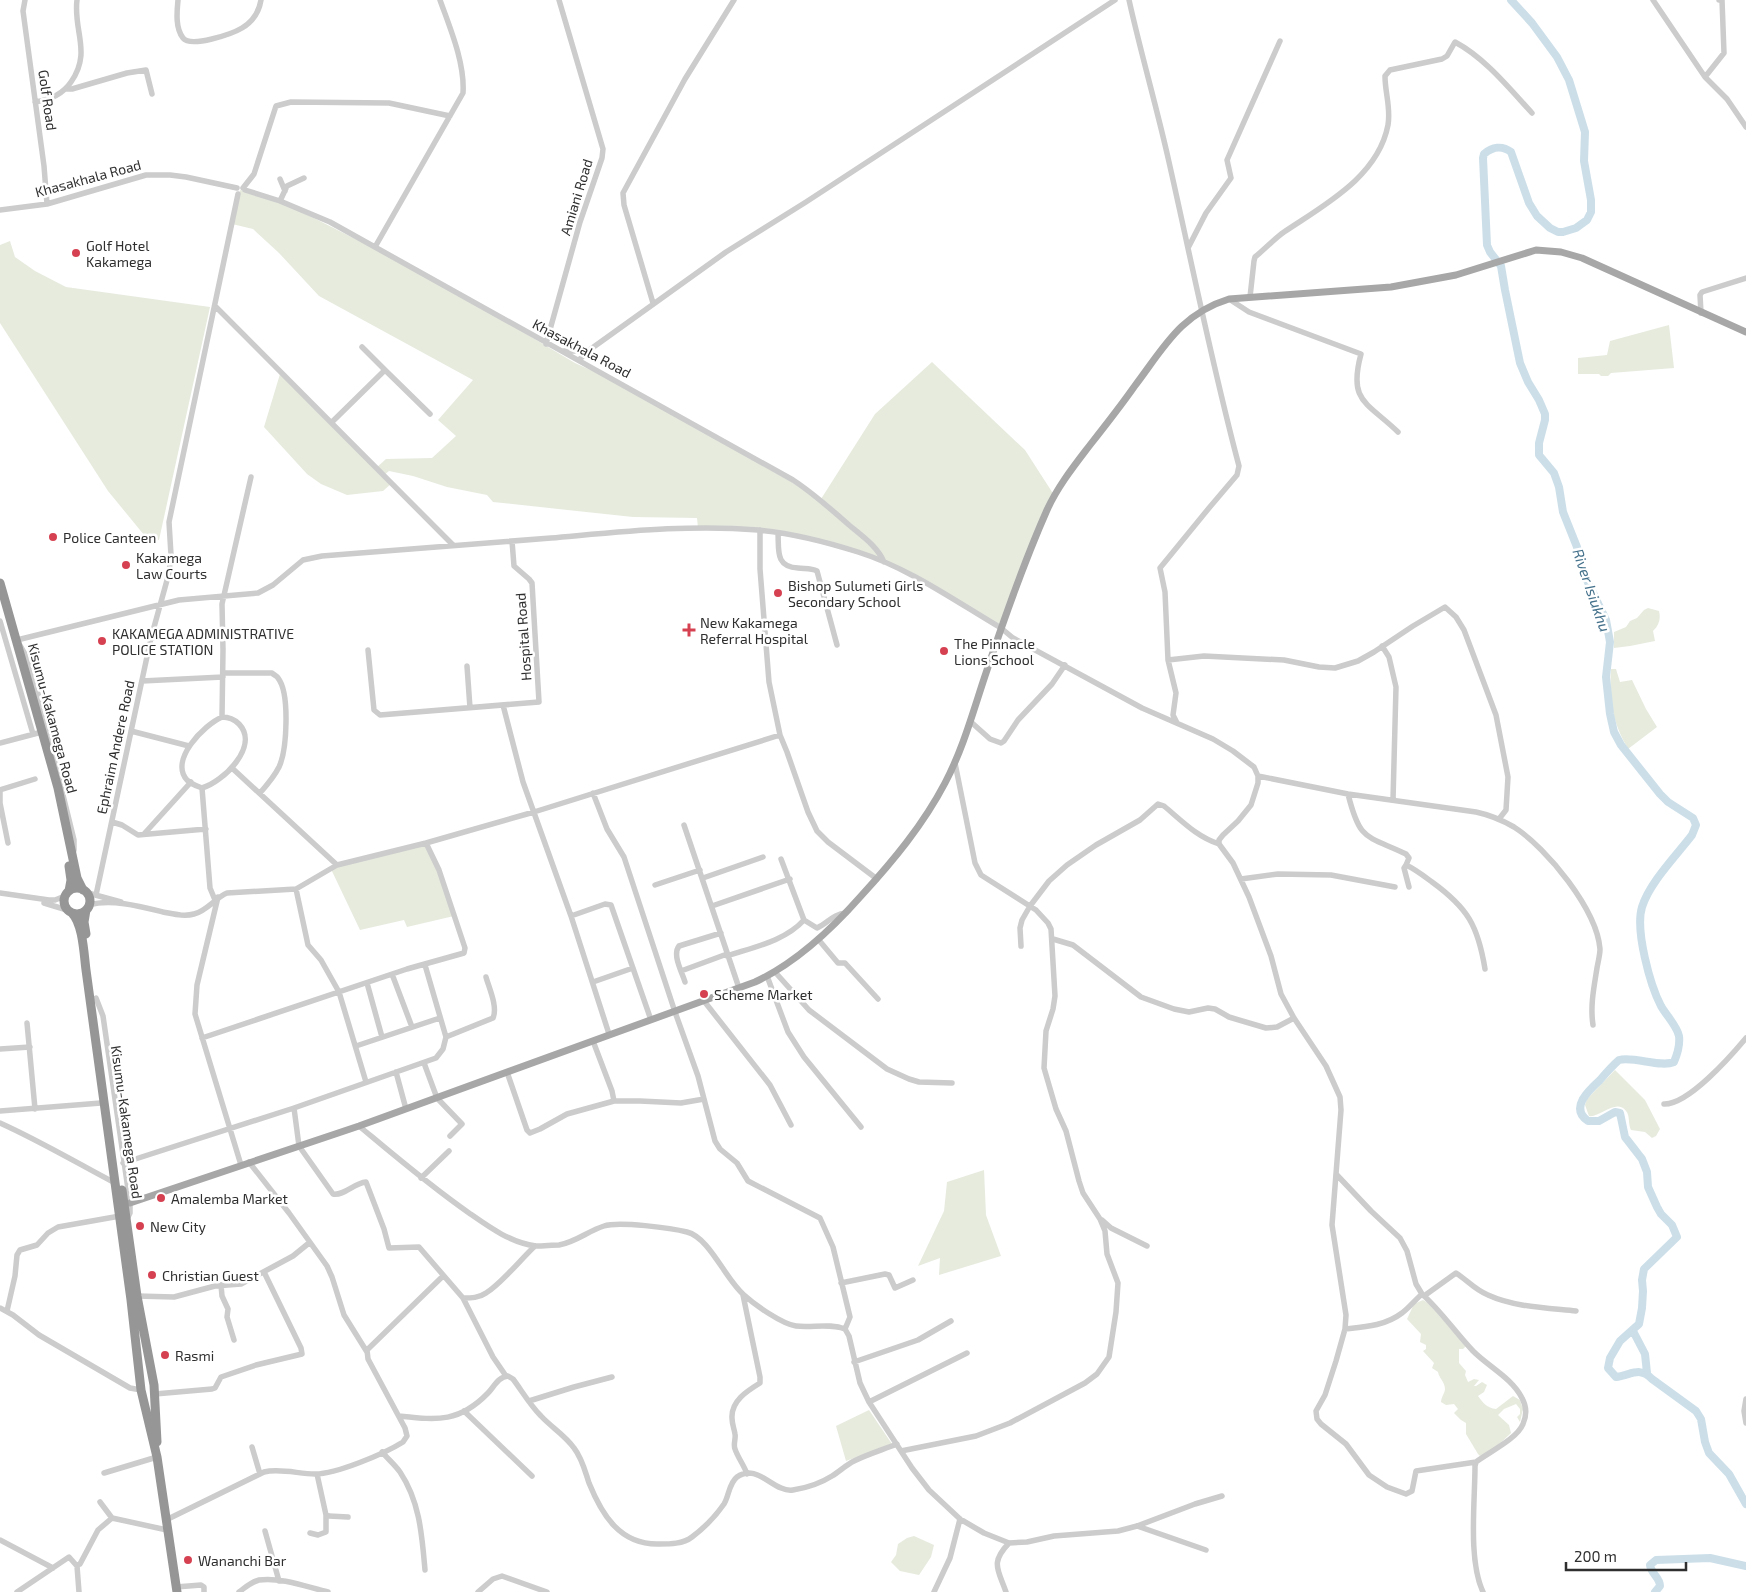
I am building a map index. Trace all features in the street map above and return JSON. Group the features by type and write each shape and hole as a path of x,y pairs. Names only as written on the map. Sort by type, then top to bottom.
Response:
{"highway":[{"name":"Kisumu-Kakamega Road","path":"0,583 58,788 79,884 89,893"},
{"name":"Kisumu-Kakamega Road","path":"0,600 64,842 70,870 67,893"},
{"path":"75,888 89,893 88,908 78,914 70,911 64,902 67,893 75,888"},
{"name":"Kisumu-Kakamega Road","path":"88,908 84,922 96,998 123,1217 140,1390 157,1457 176,1589"},
{"name":"Kisumu-Kakamega Road","path":"70,911 76,917 79,925 116,1183 155,1394 157,1457"},
{"path":"139,1378 146,1379 152,1376"}],"main road":[{"path":"130,1203 359,1126 739,988 775,972 818,939 846,913 877,879 915,833 935,802 955,763 971,722 1001,628 1054,496 1068,473 1167,342 1186,321 1201,311 1229,299 1360,291 1391,287 1456,275 1536,250 1561,252 1582,258 1746,332"}],"street":[{"name":"Golf Road","path":"25,0 24,17 44,166 47,204"},
{"path":"35,102 45,101 66,89 79,70 82,55 76,9 77,0"},
{"path":"178,0 178,20 181,34 186,40 191,42 199,42 241,28 253,18 258,11 261,0"},
{"path":"375,247 463,92 462,68 440,0"},
{"name":"Amiani Road","path":"546,344 580,222 602,158 602,149 559,0"},
{"path":"654,303 624,205 623,193 685,78 734,0"},
{"path":"578,360 726,252 806,202 1115,0"},
{"path":"1653,0 1705,77 1726,99 1746,126"},
{"path":"1705,77 1721,57 1724,48 1722,0 1719,0"},
{"path":"1131,1 1239,469 1237,475 1160,568 1164,592 1168,660 1176,693 1173,716 1177,723"},
{"path":"1188,248 1206,213 1232,178 1227,160 1280,41"},
{"path":"1250,297 1256,257 1282,234 1357,180 1372,162 1385,137 1388,124 1389,98 1385,76 1390,70 1442,60 1447,56 1455,42 1464,47 1490,69 1532,113"},
{"path":"66,89 146,70 152,94"},
{"path":"241,190 254,174 276,106 284,103 310,101 389,103 450,116"},
{"name":"Khasakhala Road","path":"2,209 47,204 146,176 170,175 186,177 280,201 322,218 794,480 821,499 868,541 880,553 884,562"},
{"path":"280,201 287,186 304,178"},
{"path":"280,179 285,190"},
{"name":"Ephraim Andere Road","path":"89,893 112,822 151,638 170,562 169,522 190,415 241,190"},
{"path":"1701,313 1700,295 1702,292 1746,278"},
{"path":"1229,299 1250,312 1361,354 1356,380 1360,397 1398,432"},
{"path":"216,306 453,545"},
{"path":"362,347 430,414"},
{"path":"561,351 588,351"},
{"path":"332,422 385,370"},
{"path":"222,717 222,604 251,477"},
{"path":"17,640 160,604 191,598 251,594 265,590 294,565 307,558 681,528 728,528 778,532 859,552 884,562 913,576 1001,628 1013,638 1142,708 1213,739 1234,751 1254,767 1258,776 1258,783 1251,805 1223,835 1219,844"},
{"path":"760,530 760,569 769,682 780,735 808,812 817,831 828,842 877,879"},
{"path":"778,532 780,560 790,567 817,571 837,645"},
{"name":"Hospital Road","path":"503,706 540,702 532,583 514,566 512,541"},
{"path":"1168,660 1204,656 1284,660 1335,668 1358,661 1445,607 1456,617 1464,630 1496,716 1508,777 1506,810 1499,819"},
{"path":"0,622 36,734 0,743"},
{"path":"151,638 223,636"},
{"path":"1382,646 1389,656 1396,687 1392,800"},
{"path":"368,650 374,710 377,714 503,706 523,782 571,916 609,1034"},
{"path":"971,722 992,741 998,743 1004,741 1018,720 1052,684 1065,665"},
{"path":"466,666 470,708"},
{"path":"142,681 272,673 278,678 282,685 286,709 284,751 272,779 260,792"},
{"path":"222,717 229,717 244,729 246,744 232,768 214,782 202,788 190,782 184,774 184,756 189,746 210,724 222,717"},
{"path":"132,731 189,746"},
{"path":"89,893 138,906 182,915 192,915 198,913 216,898 227,893 296,889 337,865 426,843 534,812 780,735"},
{"path":"901,1451 976,1436 994,1430 1040,1409 1086,1383 1097,1374 1109,1357 1118,1289 1118,1283 1110,1264 1105,1231 1078,1181 1066,1132 1044,1068 1046,1031 1055,996 1051,930 1048,923 1030,906 981,875 975,863 955,763"},
{"path":"232,768 337,865"},
{"path":"1258,776 1348,794 1476,812 1499,819 1517,829 1557,867 1572,887 1595,930 1600,950 1592,1003 1591,1015 1593,1025"},
{"path":"8,843 0,803 0,790 36,779"},
{"path":"144,834 190,782"},
{"path":"202,788 210,888 216,898 198,986 195,1014 241,1165"},
{"path":"593,793 608,828 624,857 698,1076 715,1141 720,1149 737,1163 748,1182 820,1218 833,1248 850,1318 845,1329"},
{"path":"1348,794 1356,821 1363,832 1374,840 1406,854 1409,858 1404,868 1409,887"},
{"path":"1021,946 1020,928 1022,920 1049,881 1096,844 1140,820 1158,804 1171,812 1195,833 1219,844 1241,879 1270,956 1280,994 1326,1066 1340,1096 1332,1225 1346,1315 1345,1329 1328,1386 1316,1411 1318,1419 1321,1424 1346,1444 1369,1475 1393,1490 1406,1494 1412,1491 1416,1471 1476,1462 1511,1438 1522,1427 1526,1415 1526,1406 1514,1386 1474,1352 1423,1295 1416,1284 1407,1251 1400,1238 1336,1174"},
{"path":"112,822 122,825 135,834 206,829"},
{"path":"684,825 739,988"},
{"path":"202,1038 392,974 462,954 465,950 439,870 426,843"},
{"path":"703,878 763,857"},
{"path":"782,859 804,920 817,928 836,914 846,913"},
{"path":"1406,865 1446,892 1467,914 1478,936 1485,969"},
{"path":"655,886 700,870"},
{"path":"1241,879 1278,874 1331,876 1395,887"},
{"path":"712,906 790,879"},
{"path":"296,889 308,945 321,960 340,992 366,1082"},
{"path":"0,892 49,900 55,900 67,893"},
{"path":"20,896 70,911"},
{"path":"88,908 100,903 138,906"},
{"path":"571,916 605,904 611,904 651,1020"},
{"path":"681,971 783,937 795,930 804,920"},
{"path":"685,982 676,952 679,946 721,933"},
{"path":"818,939 838,963 844,963 878,999"},
{"path":"1053,939 1073,945 1141,997 1174,1009 1189,1012 1208,1008 1215,1009 1229,1017 1266,1028 1277,1027 1294,1018"},
{"path":"123,1163 294,1108 436,1058 443,1049 446,1037 424,965"},
{"path":"593,982 634,968"},
{"path":"86,970 83,978 103,1117 107,1123"},
{"path":"775,972 809,1010 887,1069 909,1080 952,1083"},
{"path":"392,974 412,1027"},
{"path":"767,976 788,1032 804,1057 861,1127"},
{"path":"446,1037 493,1018 494,1007 486,977"},
{"path":"367,983 382,1037"},
{"path":"7,1311 15,1276 17,1255 20,1250 37,1245 48,1233 58,1226 123,1217 130,1213 103,1016 96,998"},
{"path":"704,1001 770,1085 791,1126"},
{"path":"356,1046 440,1018"},
{"path":"27,1023 35,1108"},
{"path":"1664,1104 1675,1102 1699,1086 1746,1038"},
{"path":"593,1041 614,1101"},
{"path":"0,1049 30,1047"},
{"path":"424,1063 437,1098 462,1124 450,1136"},
{"path":"396,1072 406,1109"},
{"path":"507,1072 527,1130 530,1133 540,1130 567,1114 614,1101 640,1100 681,1104 704,1099"},
{"path":"0,1111 101,1103"},
{"path":"294,1108 299,1146 334,1194 340,1194 361,1183 367,1183 389,1248 419,1247 463,1298 493,1357 506,1376 513,1379 539,1415 576,1450 597,1501 621,1533 634,1540 660,1544 688,1540 714,1516 724,1503 736,1478 747,1474 755,1474 786,1491 794,1490 833,1476 852,1462 897,1444"},
{"path":"0,1123 116,1183"},
{"path":"359,1126 421,1178 501,1234 535,1246 566,1244 606,1225 619,1224 687,1232 700,1238 706,1244 744,1295 785,1322 795,1326 838,1327 845,1329 849,1336 860,1383 883,1426 929,1490 960,1519 984,1533 1009,1543 1028,1542 1054,1536 1106,1533 1137,1526 1222,1496"},
{"path":"421,1178 449,1151"},
{"path":"166,1520 260,1474 272,1471 317,1474 343,1468 395,1447 405,1440 406,1432 399,1416 368,1360 366,1352 344,1315 327,1266 249,1162"},
{"path":"1100,1219 1110,1228 1147,1246"},
{"path":"137,1296 174,1296 221,1285 241,1284 293,1256 309,1243"},
{"path":"463,1298 472,1298 486,1293 535,1246"},
{"path":"155,1394 212,1389 215,1388 221,1377 256,1365 302,1354 301,1348 264,1272"},
{"path":"1345,1329 1380,1324 1391,1320 1423,1295 1456,1273 1489,1296 1527,1306 1576,1311"},
{"path":"840,1283 885,1274 889,1275 895,1288 914,1280"},
{"path":"366,1352 372,1343 406,1313 443,1276"},
{"path":"221,1285 222,1296 228,1309 227,1317 234,1340"},
{"path":"744,1295 760,1377 760,1383 747,1391 737,1402 732,1417 735,1450 747,1474"},
{"path":"0,1308 7,1311 39,1335 130,1388 140,1390"},
{"path":"854,1362 918,1340 951,1321"},
{"path":"869,1402 967,1353"},
{"path":"399,1416 436,1420 449,1417 464,1411 484,1397 500,1379 506,1376"},
{"path":"529,1401 612,1377"},
{"path":"1746,1399 1744,1411 1746,1423"},
{"path":"464,1411 532,1476"},
{"path":"252,1447 260,1474"},
{"path":"382,1452 410,1487 422,1535 425,1570"},
{"path":"104,1472 157,1457"},
{"path":"1476,1462 1475,1552 1478,1575 1483,1592"},
{"path":"310,1533 326,1532 326,1515 317,1474"},
{"path":"100,1502 112,1518 167,1530"},
{"path":"326,1515 348,1517"},
{"path":"76,1565 80,1564 98,1530 112,1518"},
{"path":"934,1592 950,1558 960,1519"},
{"path":"1137,1526 1206,1550"},
{"path":"265,1531 279,1581"},
{"path":"0,1540 53,1568"},
{"path":"1006,1592 996,1565 999,1556 1009,1543"},
{"path":"17,1592 69,1557 76,1565 79,1592"},
{"path":"478,1592 493,1579 502,1576 547,1592"},
{"path":"239,1592 256,1581 279,1581 328,1592"},
{"path":"176,1589 201,1585 204,1587 204,1592"}],"shaded area":[{"path":"240,190 283,204 306,214 375,249 472,302 575,363 617,382 821,499 875,414 932,362 1025,450 1054,495 1001,627 885,561 774,531 698,528 697,518 633,517 493,502 487,495 447,487 413,476 389,471 384,475 392,483 383,491 347,495 321,484 307,474 264,427 280,374 375,469 386,459 432,458 456,436 438,420 473,380 319,296 279,253 253,229 232,224"},
{"path":"10,241 15,257 35,271 66,287 210,307 159,540 149,541 108,491 0,323 0,245"},
{"path":"1669,325 1674,368 1611,373 1608,376 1578,374 1578,358 1607,355 1610,341"},
{"path":"1648,608 1659,611 1659,622 1653,631 1655,641 1614,648 1614,632 1626,627 1630,621 1637,618"},
{"path":"1611,669 1616,669 1620,682 1632,680 1657,727 1628,749 1615,720 1611,701"},
{"path":"426,843 454,916 407,927 404,920 360,930 330,867"},
{"path":"1615,1070 1645,1100 1660,1129 1656,1136 1652,1138 1645,1132 1631,1130 1629,1117 1622,1108 1613,1107 1589,1116 1585,1105 1587,1099"},
{"path":"984,1170 986,1215 1001,1256 939,1275 940,1258 918,1266 944,1211 947,1182"},
{"path":"1423,1300 1428,1303 1466,1346 1463,1349 1459,1349 1459,1363 1466,1371 1465,1375 1468,1382 1474,1379 1479,1380 1474,1386 1482,1382 1487,1385 1484,1392 1478,1396 1484,1403 1490,1408 1496,1409 1513,1396 1520,1400 1523,1409 1520,1422 1517,1417 1520,1414 1520,1409 1516,1404 1504,1409 1498,1415 1509,1425 1511,1433 1492,1451 1480,1456 1466,1434 1466,1423 1454,1413 1458,1409 1454,1404 1446,1405 1441,1402 1445,1391 1444,1384 1438,1372 1432,1368 1434,1363 1423,1351 1426,1349 1426,1345 1420,1342 1421,1334 1407,1319 1414,1304"},
{"path":"869,1410 892,1444 846,1461 836,1426"},
{"path":"914,1536 934,1545 931,1557 919,1575 900,1571 891,1562 896,1555 898,1544"}],"waterway":[{"name":"River Isiukhu","path":"1511,0 1532,23 1557,57 1569,80 1585,132 1584,161 1591,200 1591,212 1587,220 1576,228 1563,232 1550,228 1537,216 1529,203 1511,152 1504,148 1494,148 1484,154 1483,158 1487,245 1501,266 1520,363 1545,414 1539,443 1539,455 1554,473 1559,487 1563,512 1577,547 1584,574 1606,620 1610,642 1606,677 1614,732 1621,745 1660,794 1668,802 1693,818 1696,825 1692,835 1651,888 1642,907 1640,917 1642,943 1652,985 1661,1006 1674,1024 1679,1036 1674,1062 1662,1064 1632,1059 1619,1060 1586,1094 1580,1111 1588,1121 1599,1121 1615,1112 1620,1113 1625,1137 1642,1159 1647,1172 1648,1187 1657,1207 1672,1225 1677,1237 1644,1269 1642,1308 1639,1324 1620,1341 1610,1358 1608,1368 1616,1377 1635,1372 1648,1375 1696,1411 1701,1419 1709,1453 1729,1474 1746,1504"},
{"name":"River Isiukhu","path":"1633,1331 1645,1354 1647,1373"},
{"name":"River Isiukhu","path":"1655,1592 1660,1583 1650,1565 1656,1560 1710,1558 1746,1566"}],"place":[{"name":"Golf Hotel Kakamega","path":"76,253"},
{"name":"Police Canteen","path":"53,537"},
{"name":"Kakamega Law Courts","path":"126,565"},
{"name":"Bishop Sulumeti Girls Secondary School","path":"778,593"},
{"name":"New Kakamega Referral Hospital","path":"689,630"},
{"name":"KAKAMEGA ADMINISTRATIVE POLICE STATION","path":"102,641"},
{"name":"The Pinnacle Lions School","path":"944,651"},
{"name":"Scheme Market","path":"704,994"},
{"name":"Amalemba Market","path":"161,1198"},
{"name":"New City","path":"140,1226"},
{"name":"Christian Guest","path":"152,1275"},
{"name":"Rasmi","path":"165,1355"},
{"name":"Wananchi Bar","path":"188,1560"}]}
